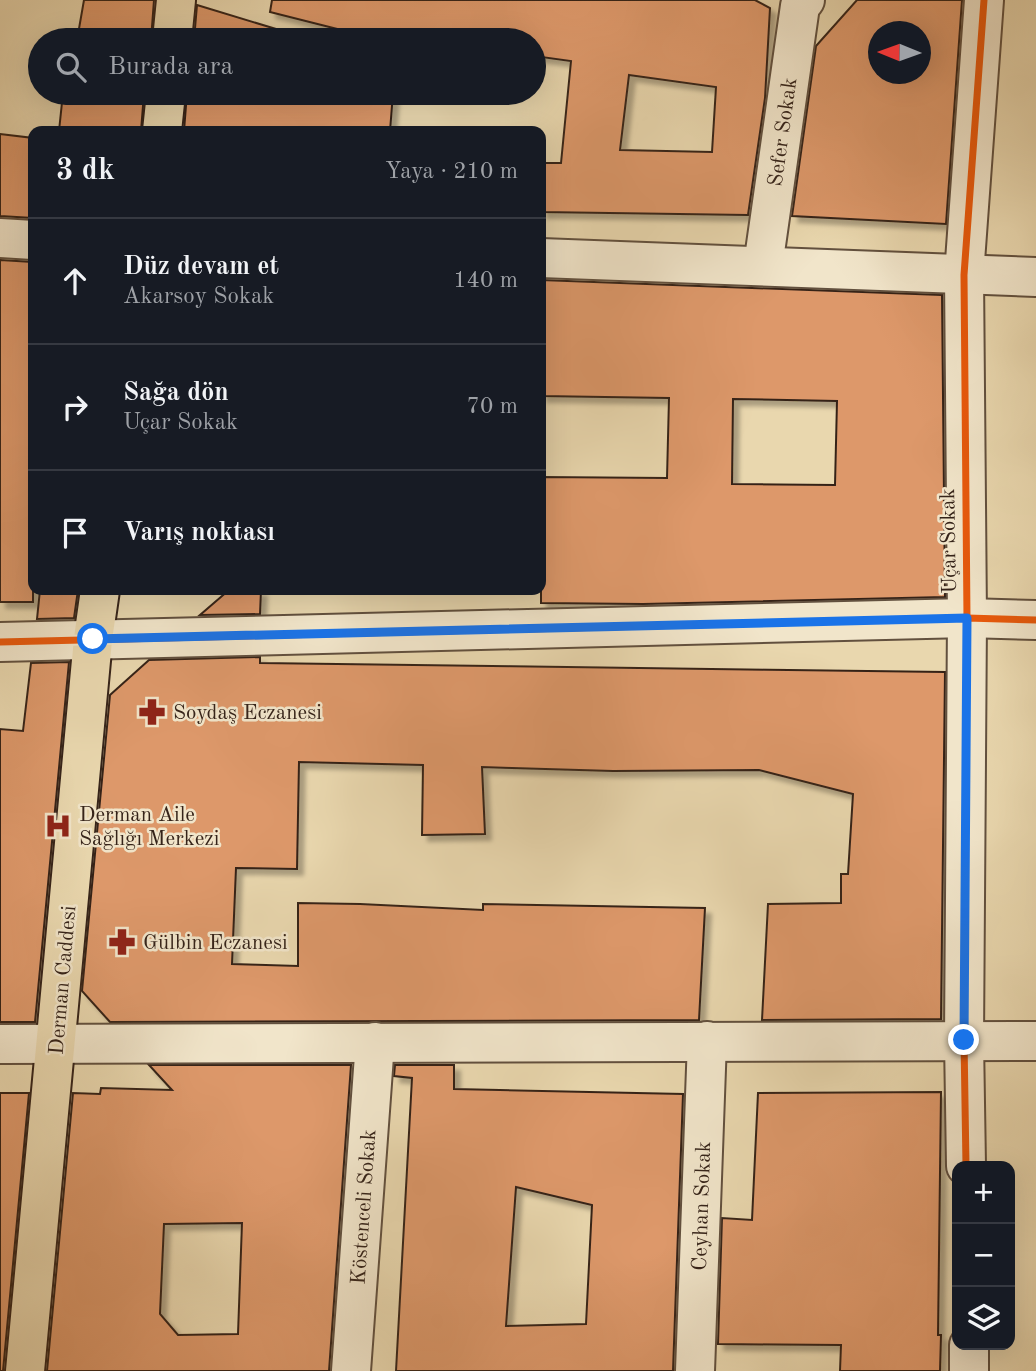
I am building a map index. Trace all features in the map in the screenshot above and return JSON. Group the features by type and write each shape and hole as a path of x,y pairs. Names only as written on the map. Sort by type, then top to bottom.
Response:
{"main road":[{"path":"173,28 176,0"},
{"path":"163,126 165,105"},
{"name":"Derman Caddesi","path":"25,1371 99,595"}],"street":[{"name":"Uçar Sokak","path":"966,1161 964,1040 967,618 964,275 984,0"},
{"name":"Sefer Sokak","path":"763,266 799,2"},
{"path":"0,238 28,240"},
{"path":"546,258 1036,277"},
{"path":"0,642 967,618 1036,620"},
{"name":"Ceyhan Sokak","path":"695,1371 706,1041"},
{"path":"0,1044 1036,1041"},
{"name":"Köstenceli Sokak","path":"351,1371 375,1042"},
{"path":"969,1350 969,1371"}],"building":[{"path":"84,0 154,0 152,28 79,28"},
{"path":"272,0 755,0 770,8 765,98 748,215 546,212 546,163 561,163 571,61 546,58 546,28 333,28 270,12","holes":["629,75 716,87 712,152 620,150"]},
{"path":"857,0 962,0 946,224 792,216 816,46"},
{"path":"197,5 273,28 195,28"},
{"path":"62,105 143,105 141,126 60,126"},
{"path":"186,105 392,105 390,126 184,126"},
{"path":"0,134 28,137 28,218 0,216"},
{"path":"0,260 28,262 28,595 33,595 33,602 0,602"},
{"path":"546,280 942,295 945,597 643,604 541,603 541,595 546,595 546,477 667,478 669,398 546,396","holes":["733,399 837,401 835,485 732,484"]},
{"path":"39,595 77,595 74,618 37,619"},
{"path":"223,595 261,595 260,614 200,615"},
{"path":"260,657 260,663 945,672 941,1019 762,1020 768,904 841,903 841,874 848,874 853,794 759,770 613,771 482,767 485,834 422,835 423,765 299,762 297,869 236,868 232,964 298,966 298,903 483,910 483,904 705,908 699,1020 110,1022 82,991 110,695 149,660"},
{"path":"69,662 35,1022 0,1022 0,729 23,731 31,663"},
{"path":"149,1065 351,1065 329,1371 47,1371 73,1093 100,1094 101,1088 172,1090","holes":["242,1223 238,1334 178,1335 160,1314 164,1224"]},
{"path":"395,1065 454,1065 454,1089 683,1094 673,1371 396,1371 412,1078 394,1076","holes":["516,1187 592,1205 586,1324 506,1326"]},
{"path":"941,1092 938,1335 941,1335 940,1371 840,1371 841,1345 718,1344 722,1218 752,1220 758,1093"},
{"path":"0,1093 29,1093 3,1371 0,1371"}],"cycle path":[{"path":"966,1161 964,1040 967,618 964,275 984,0"},
{"path":"0,642 967,618 1036,620"}],"place":[{"name":"Soydaş Eczanesi","path":"152,712"},
{"name":"Derman Aile Sağlığı Merkezi","path":"58,826"},
{"name":"Gülbin Eczanesi","path":"122,942"}],"route":[{"path":"93,639 967,618 964,1040"}]}
